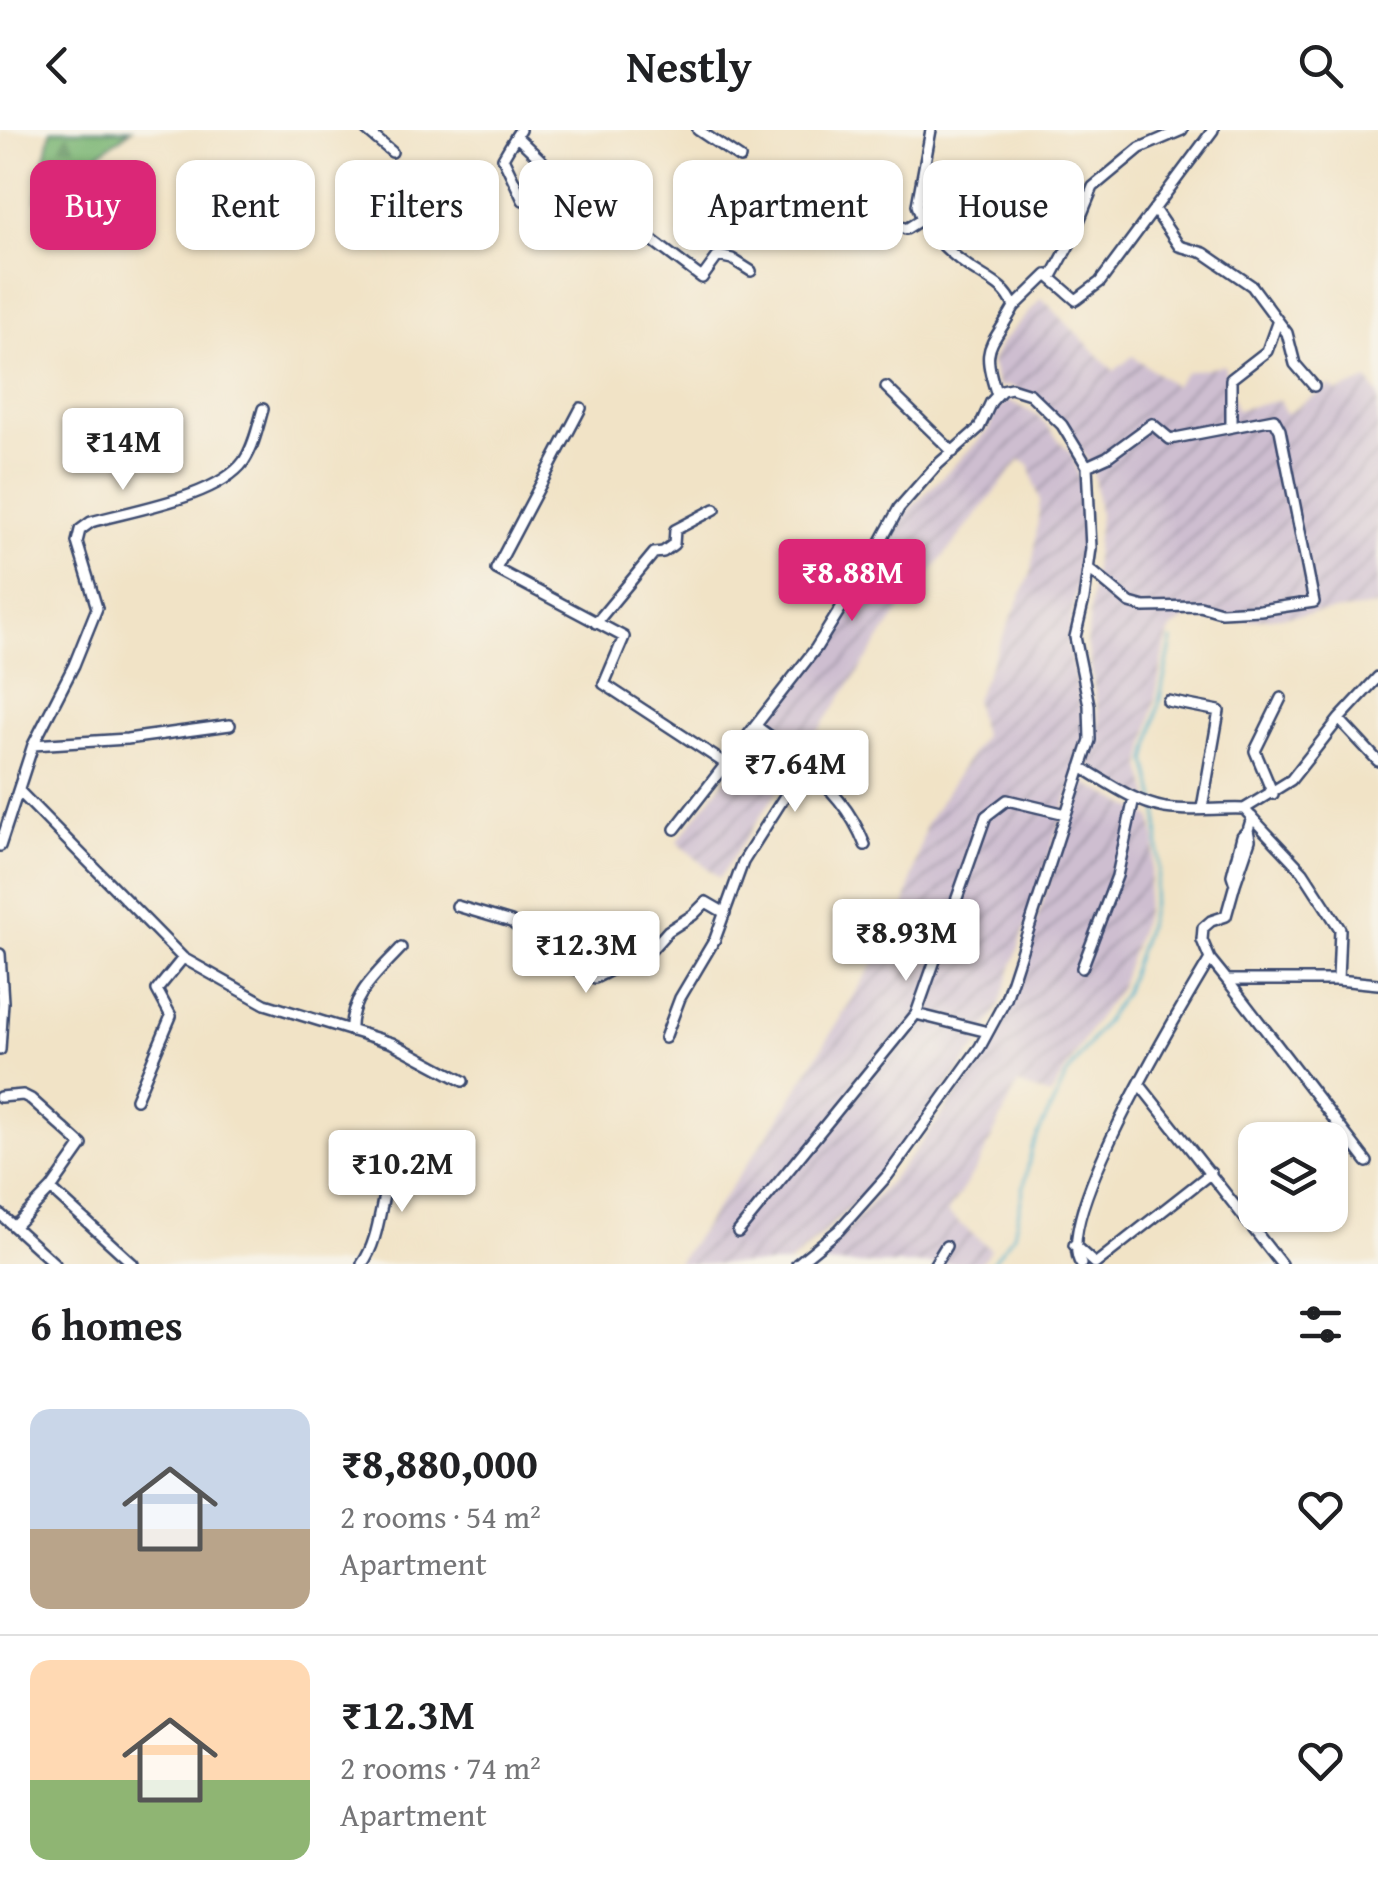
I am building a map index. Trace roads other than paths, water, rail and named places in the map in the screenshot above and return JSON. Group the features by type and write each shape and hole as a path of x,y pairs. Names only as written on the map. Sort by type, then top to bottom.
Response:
{"street":[{"path":"698,130 740,158"},
{"path":"931,130 917,206 922,220 960,260 1006,292 1014,307"},
{"path":"1050,278 1069,246 1094,187 1140,148 1182,130"},
{"path":"997,396 986,363 991,344 1014,307 1047,275 1076,300 1087,294 1209,134 1196,130"},
{"path":"369,131 392,152"},
{"path":"519,193 504,158 518,133 569,186 632,225 702,278 718,256 732,259 751,271"},
{"path":"1154,209 1179,246 1204,253 1244,279 1290,338 1300,372 1314,386"},
{"path":"903,227 922,220"},
{"path":"1231,426 1232,379 1267,351 1277,322"},
{"path":"886,386 953,452"},
{"path":"675,829 816,648 899,508 980,428 1002,390 1011,388 1030,394 1062,425 1087,466 1088,568 1075,637 1090,740 1006,999 988,1032 888,1175 839,1230 797,1264"},
{"path":"581,408 496,570 624,638 604,684 726,764"},
{"path":"0,846 33,745 74,665 97,608 78,542 80,530 92,522 203,490 228,474 242,463 263,409"},
{"path":"1087,466 1107,457 1152,424 1170,439 1267,418 1278,422 1314,602 1221,612 1200,606 1144,607 1130,603 1088,568"},
{"path":"596,622 654,552 674,544 675,530 715,509"},
{"path":"1248,813 1291,780 1339,719 1378,678"},
{"path":"1273,794 1255,751 1282,698"},
{"path":"1168,701 1219,711 1202,808"},
{"path":"1339,719 1378,761"},
{"path":"33,745 127,739 230,726"},
{"path":"756,726 798,756 832,790 854,816 865,845"},
{"path":"664,1038 680,998 715,939 742,862 802,764"},
{"path":"1081,767 1150,804 1170,809 1248,813 1303,872 1340,929 1338,980"},
{"path":"19,791 183,958 265,1004 392,1042 463,1081"},
{"path":"1082,968 1117,876 1134,798"},
{"path":"738,1232 916,1014 986,816 1007,800 1066,814"},
{"path":"1248,813 1248,830 1242,836 1232,875 1235,884 1226,916 1211,920 1203,928 1202,940 1210,959 1367,1162"},
{"path":"457,906 511,922 562,962 595,978 626,962 643,959 668,931 693,916 706,902 725,912"},
{"path":"351,1031 353,1008 362,992 401,948"},
{"path":"0,954 0,1050"},
{"path":"136,1099 170,1016 157,990 183,958"},
{"path":"1081,1264 1074,1245 1099,1160 1210,959"},
{"path":"1227,980 1378,984"},
{"path":"916,1014 988,1032"},
{"path":"1140,1085 1280,1264"},
{"path":"0,1097 23,1095 30,1099 82,1145 50,1190 15,1226"},
{"path":"362,1264 384,1208 392,1169 401,1157 421,1144"},
{"path":"1074,1245 1095,1264 1211,1173"},
{"path":"50,1190 133,1264"},
{"path":"0,1214 56,1264"},
{"path":"935,1264 946,1246"},
{"path":"811,1253 820,1264"}],"waterway":[{"path":"1156,800 1147,761 1172,640"},
{"path":"991,1264 1014,1234 1032,1147 1067,1075 1124,994 1147,927 1159,871 1158,808"}]}
